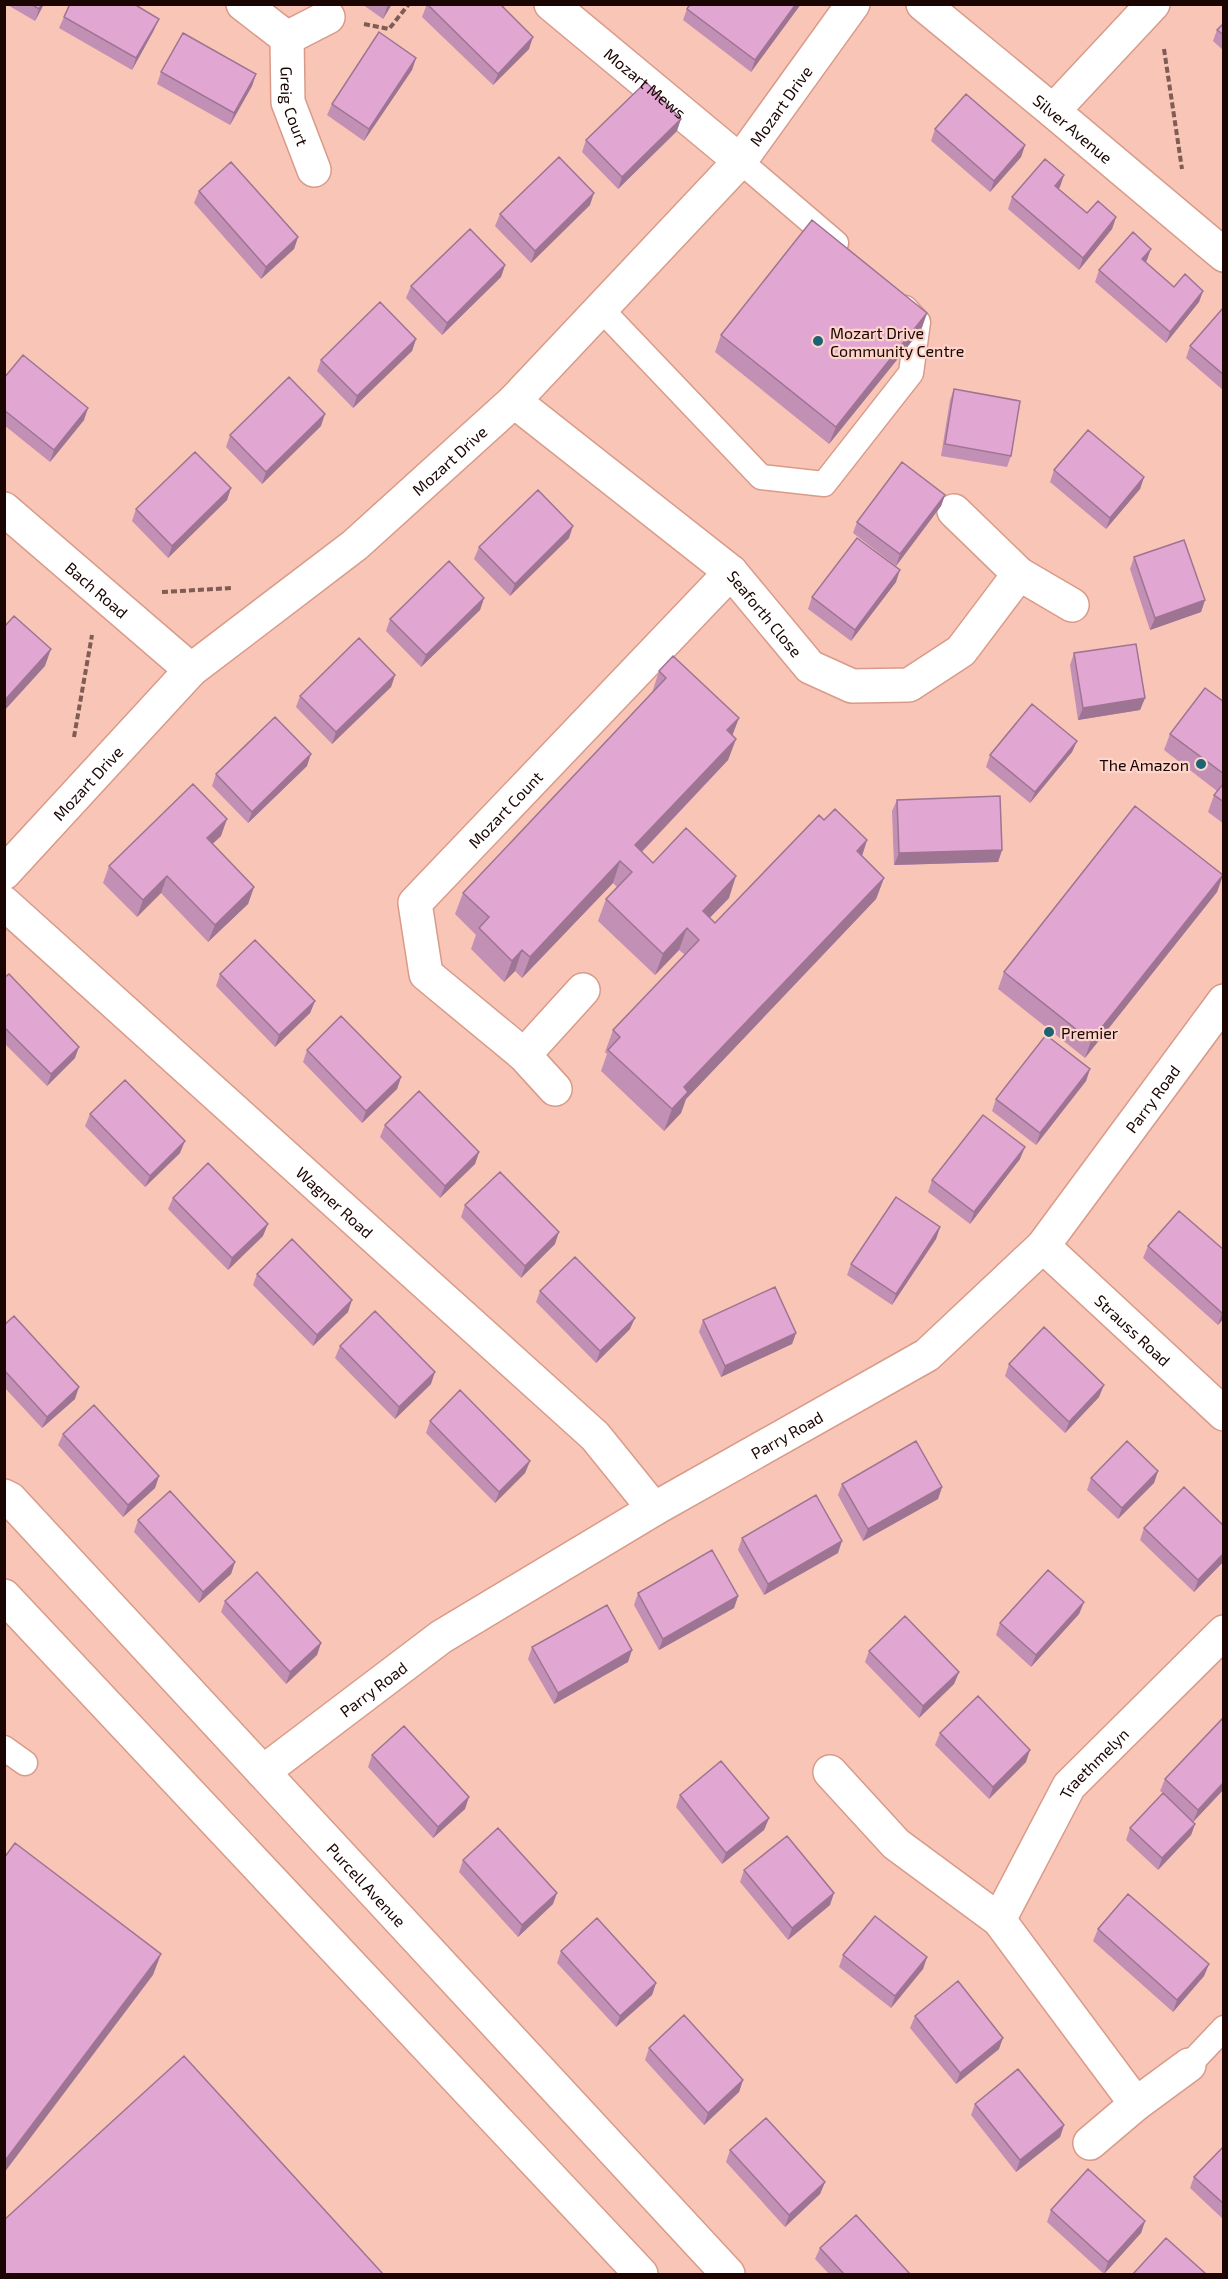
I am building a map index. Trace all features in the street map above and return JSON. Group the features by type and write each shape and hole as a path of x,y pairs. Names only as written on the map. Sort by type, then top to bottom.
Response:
{"street":[{"path":"243,4 286,38 328,17"},
{"name":"Mozart Mews","path":"551,4 740,161"},
{"name":"Mozart Drive","path":"4,873 191,670 355,545 514,401 740,161 853,4"},
{"name":"Silver Avenue","path":"923,4 1224,255"},
{"path":"1053,111 1153,5"},
{"name":"Greig Court","path":"286,38 288,102 314,170"},
{"name":"Seaforth Close","path":"514,401 731,572 810,667 852,686 909,685 961,651 1019,574"},
{"name":"Bach Road","path":"4,509 191,670"},
{"path":"954,511 1019,574 1072,605"},
{"name":"Mozart Count","path":"555,1089 524,1055 426,974 415,903 731,572"},
{"name":"Wagner Road","path":"4,903 595,1436 654,1509"},
{"path":"524,1055 583,990"},
{"name":"Parry Road","path":"263,1772 441,1637 654,1509 927,1355 1043,1246 1224,1001"},
{"name":"Strauss Road","path":"1043,1246 1224,1414"},
{"name":"Purcell Avenue","path":"4,1496 10,1499 728,2274"},
{"path":"4,1596 641,2274"},
{"name":"Traethmelyn","path":"999,1920 1069,1786 1224,1632"},
{"path":"830,1772 896,1844 999,1920 1136,2104"},
{"path":"1090,2143 1136,2104 1189,2065"}],"lane":[{"path":"740,161 853,258"},
{"path":"602,310 762,477 824,484 911,373 918,322 886,290"},
{"path":"4,1748 25,1763"},
{"path":"1189,2065 1224,2028"}],"path":[{"path":"328,17 389,29 409,4"},
{"path":"1153,5 1163,41 1184,180 1165,205"}],"building":[{"path":"31,4 42,4 39,9"},
{"path":"70,4 134,4 159,19 136,58 64,17"},
{"path":"427,4 500,4 533,37 498,74"},
{"path":"690,4 796,4 755,60 687,9"},
{"path":"1224,23 1224,35 1217,30"},
{"path":"379,32 416,58 369,129 332,104"},
{"path":"183,33 256,74 234,113 161,72"},
{"path":"646,82 681,119 622,177 586,140"},
{"path":"966,94 1025,145 994,181 935,129"},
{"path":"559,157 594,193 535,251 500,214"},
{"path":"1045,159 1064,175 1055,186 1087,213 1098,201 1116,217 1083,258 1012,197"},
{"path":"231,162 298,237 266,267 199,191"},
{"name":"Mozart Drive Community Centre","path":"812,220 927,313 836,427 721,335"},
{"path":"470,229 505,265 447,323 411,286"},
{"path":"1133,232 1151,249 1142,259 1174,287 1185,274 1203,291 1170,332 1099,270"},
{"path":"380,302 416,339 357,396 321,360"},
{"path":"1224,309 1224,375 1190,346"},
{"path":"23,355 88,408 54,450 4,410 4,378"},
{"path":"289,377 325,414 266,472 230,435"},
{"path":"954,389 1020,401 1011,456 945,444"},
{"path":"1088,430 1144,477 1110,518 1054,470"},
{"path":"195,452 231,488 172,546 136,509"},
{"path":"902,462 945,495 900,554 857,522"},
{"path":"538,490 573,526 515,584 479,547"},
{"path":"857,538 900,570 855,630 812,597"},
{"path":"1184,540 1205,600 1155,618 1134,557"},
{"path":"449,561 484,598 426,655 390,619"},
{"path":"14,616 51,649 4,701 4,627"},
{"path":"359,638 395,675 336,732 300,696"},
{"path":"1136,644 1145,698 1083,708 1074,653"},
{"path":"673,656 739,718 727,730 736,739 635,845 653,863 686,828 736,876 703,911 715,923 819,815 824,820 835,809 867,840 857,851 884,878 684,1087 688,1092 672,1109 608,1050 620,1037 613,1030 699,940 687,928 663,954 606,899 632,872 620,861 530,957 522,950 512,961 479,928 489,917 463,893 666,678 659,671"},
{"path":"1205,688 1224,702 1224,774 1170,734"},
{"path":"1032,704 1077,741 1035,792 990,755"},
{"path":"275,717 311,754 252,812 216,774"},
{"path":"1224,783 1224,802 1214,795"},
{"path":"193,784 227,819 207,838 254,887 215,925 167,876 143,900 109,866"},
{"path":"1000,796 1002,850 899,853 897,800"},
{"path":"1135,806 1223,875 1091,1041 1004,972"},
{"path":"255,940 315,1001 279,1035 220,974"},
{"path":"9,974 79,1047 51,1074 4,1027 4,978"},
{"path":"341,1016 401,1077 366,1111 307,1050"},
{"path":"1046,1035 1090,1069 1040,1133 996,1099"},
{"path":"125,1080 185,1141 150,1176 90,1114"},
{"path":"419,1091 479,1152 445,1186 385,1125"},
{"path":"983,1115 1025,1147 974,1212 932,1180"},
{"path":"208,1163 268,1224 232,1258 173,1198"},
{"path":"500,1172 559,1232 525,1266 465,1205"},
{"path":"896,1197 940,1227 896,1294 851,1264"},
{"path":"1179,1211 1224,1250 1224,1311 1222,1313 1148,1246"},
{"path":"292,1239 352,1300 317,1335 257,1274"},
{"path":"575,1257 635,1318 600,1351 540,1291"},
{"path":"775,1287 796,1333 725,1366 703,1320"},
{"path":"375,1311 435,1372 399,1407 340,1346"},
{"path":"14,1316 79,1387 47,1417 4,1370 4,1325"},
{"path":"1044,1327 1104,1385 1069,1422 1009,1364"},
{"path":"460,1390 530,1461 499,1492 430,1421"},
{"path":"94,1405 159,1476 128,1505 63,1434"},
{"path":"916,1441 942,1487 868,1529 842,1484"},
{"path":"1127,1441 1158,1471 1122,1508 1091,1478"},
{"path":"1184,1487 1224,1526 1224,1553 1198,1580 1144,1528"},
{"path":"170,1491 235,1562 203,1592 138,1520"},
{"path":"816,1495 842,1541 768,1584 742,1538"},
{"path":"712,1550 738,1596 663,1639 638,1593"},
{"path":"1048,1570 1084,1602 1036,1655 1000,1623"},
{"path":"257,1572 321,1643 290,1672 225,1601"},
{"path":"607,1605 632,1650 558,1693 532,1647"},
{"path":"905,1616 959,1672 923,1706 869,1651"},
{"path":"978,1696 1030,1750 993,1787 940,1733"},
{"path":"1224,1717 1224,1782 1198,1810 1165,1779"},
{"path":"404,1726 469,1797 438,1827 372,1755"},
{"path":"721,1761 769,1818 726,1853 680,1795"},
{"path":"1163,1793 1195,1824 1162,1858 1130,1828"},
{"path":"498,1828 557,1893 522,1925 463,1860"},
{"path":"787,1836 834,1893 792,1928 744,1870"},
{"path":"15,1843 161,1954 4,2162 4,1858"},
{"path":"1128,1894 1209,1964 1177,2000 1098,1929"},
{"path":"875,1916 927,1957 895,1996 843,1955"},
{"path":"597,1918 656,1983 620,2016 561,1951"},
{"path":"958,1981 1003,2038 960,2073 915,2016"},
{"path":"684,2015 743,2080 708,2113 649,2048"},
{"path":"184,2056 383,2274 4,2274 4,2220"},
{"path":"1018,2069 1064,2125 1020,2160 975,2104"},
{"path":"766,2118 825,2182 789,2215 730,2150"},
{"path":"1224,2146 1224,2204 1194,2177"},
{"path":"1088,2169 1145,2221 1108,2262 1051,2210"},
{"path":"856,2215 910,2274 844,2274 820,2248"},
{"path":"1166,2238 1206,2274 1133,2274"}],"place":[{"name":"Mozart Drive Community Centre","path":"818,341"},
{"name":"The Amazon","path":"1201,764"},
{"name":"Premier","path":"1049,1032"}]}
